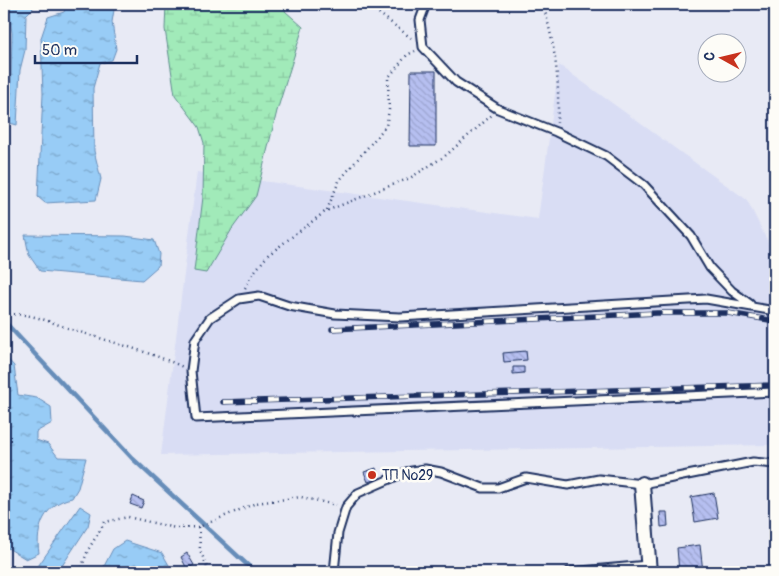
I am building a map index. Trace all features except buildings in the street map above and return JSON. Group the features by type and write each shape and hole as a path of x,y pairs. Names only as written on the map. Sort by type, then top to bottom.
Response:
{"street":[{"path":"642,484 648,569"}],"lane":[{"path":"426,4 420,20 423,47 456,82 498,109 556,132 606,156 644,185 691,236 710,268 732,291 753,305"},
{"path":"775,311 753,305 706,299 400,317 335,314 289,306 259,296 239,299 210,318 195,340 191,370 196,418 775,392"},
{"path":"334,572 338,533 346,507 358,493 406,472 425,469 441,472 483,488 498,488 526,478 568,486 599,479 642,484 753,462 775,464"},
{"path":"569,572 648,569"}],"path":[{"path":"326,211 339,181 386,126 389,110 388,78 407,54 423,47 387,17 367,4"},
{"path":"543,4 553,40 559,100 556,132"},
{"path":"239,299 255,271 268,255 326,211 410,178 445,156 498,109"},
{"path":"4,315 11,314 51,320 74,330 144,352 191,370"},
{"path":"80,572 88,550 105,522 128,517 175,528 199,527 256,502 302,498 346,507"},
{"path":"199,527 200,550 209,572"}],"shaded area":[{"path":"559,65 747,200 775,256 775,445 161,455 197,172 538,219"}],"green space":[{"path":"166,4 287,4 285,11 303,27 277,111 256,196 232,229 206,273 194,271 203,197 204,143 199,127 175,95 165,29"}],"water":[{"path":"4,4 37,4 26,15 25,50 20,70 17,125 10,123 12,33 9,10 4,10"},
{"path":"67,4 115,4 112,22 116,49 112,60 100,63 93,88 94,151 101,179 96,200 45,203 38,197 43,94 41,38 48,17 64,12"},
{"path":"25,235 125,236 154,240 159,254 158,266 142,280 40,271 29,255"},
{"path":"4,355 14,366 18,395 37,398 51,407 52,423 36,432 36,440 48,444 58,457 86,458 78,488 72,498 55,505 49,511 41,526 38,544 39,553 26,559 6,547 4,550"},
{"path":"80,506 91,513 88,526 58,572 34,572"},
{"path":"125,541 162,553 173,572 101,572 113,549"}],"waterway":[{"path":"4,321 132,458 255,572"}],"railway":[{"path":"332,329 657,313 728,313 775,321"},
{"path":"223,402 775,385"}],"place":[{"name":"ТП №29","path":"372,475"}]}
